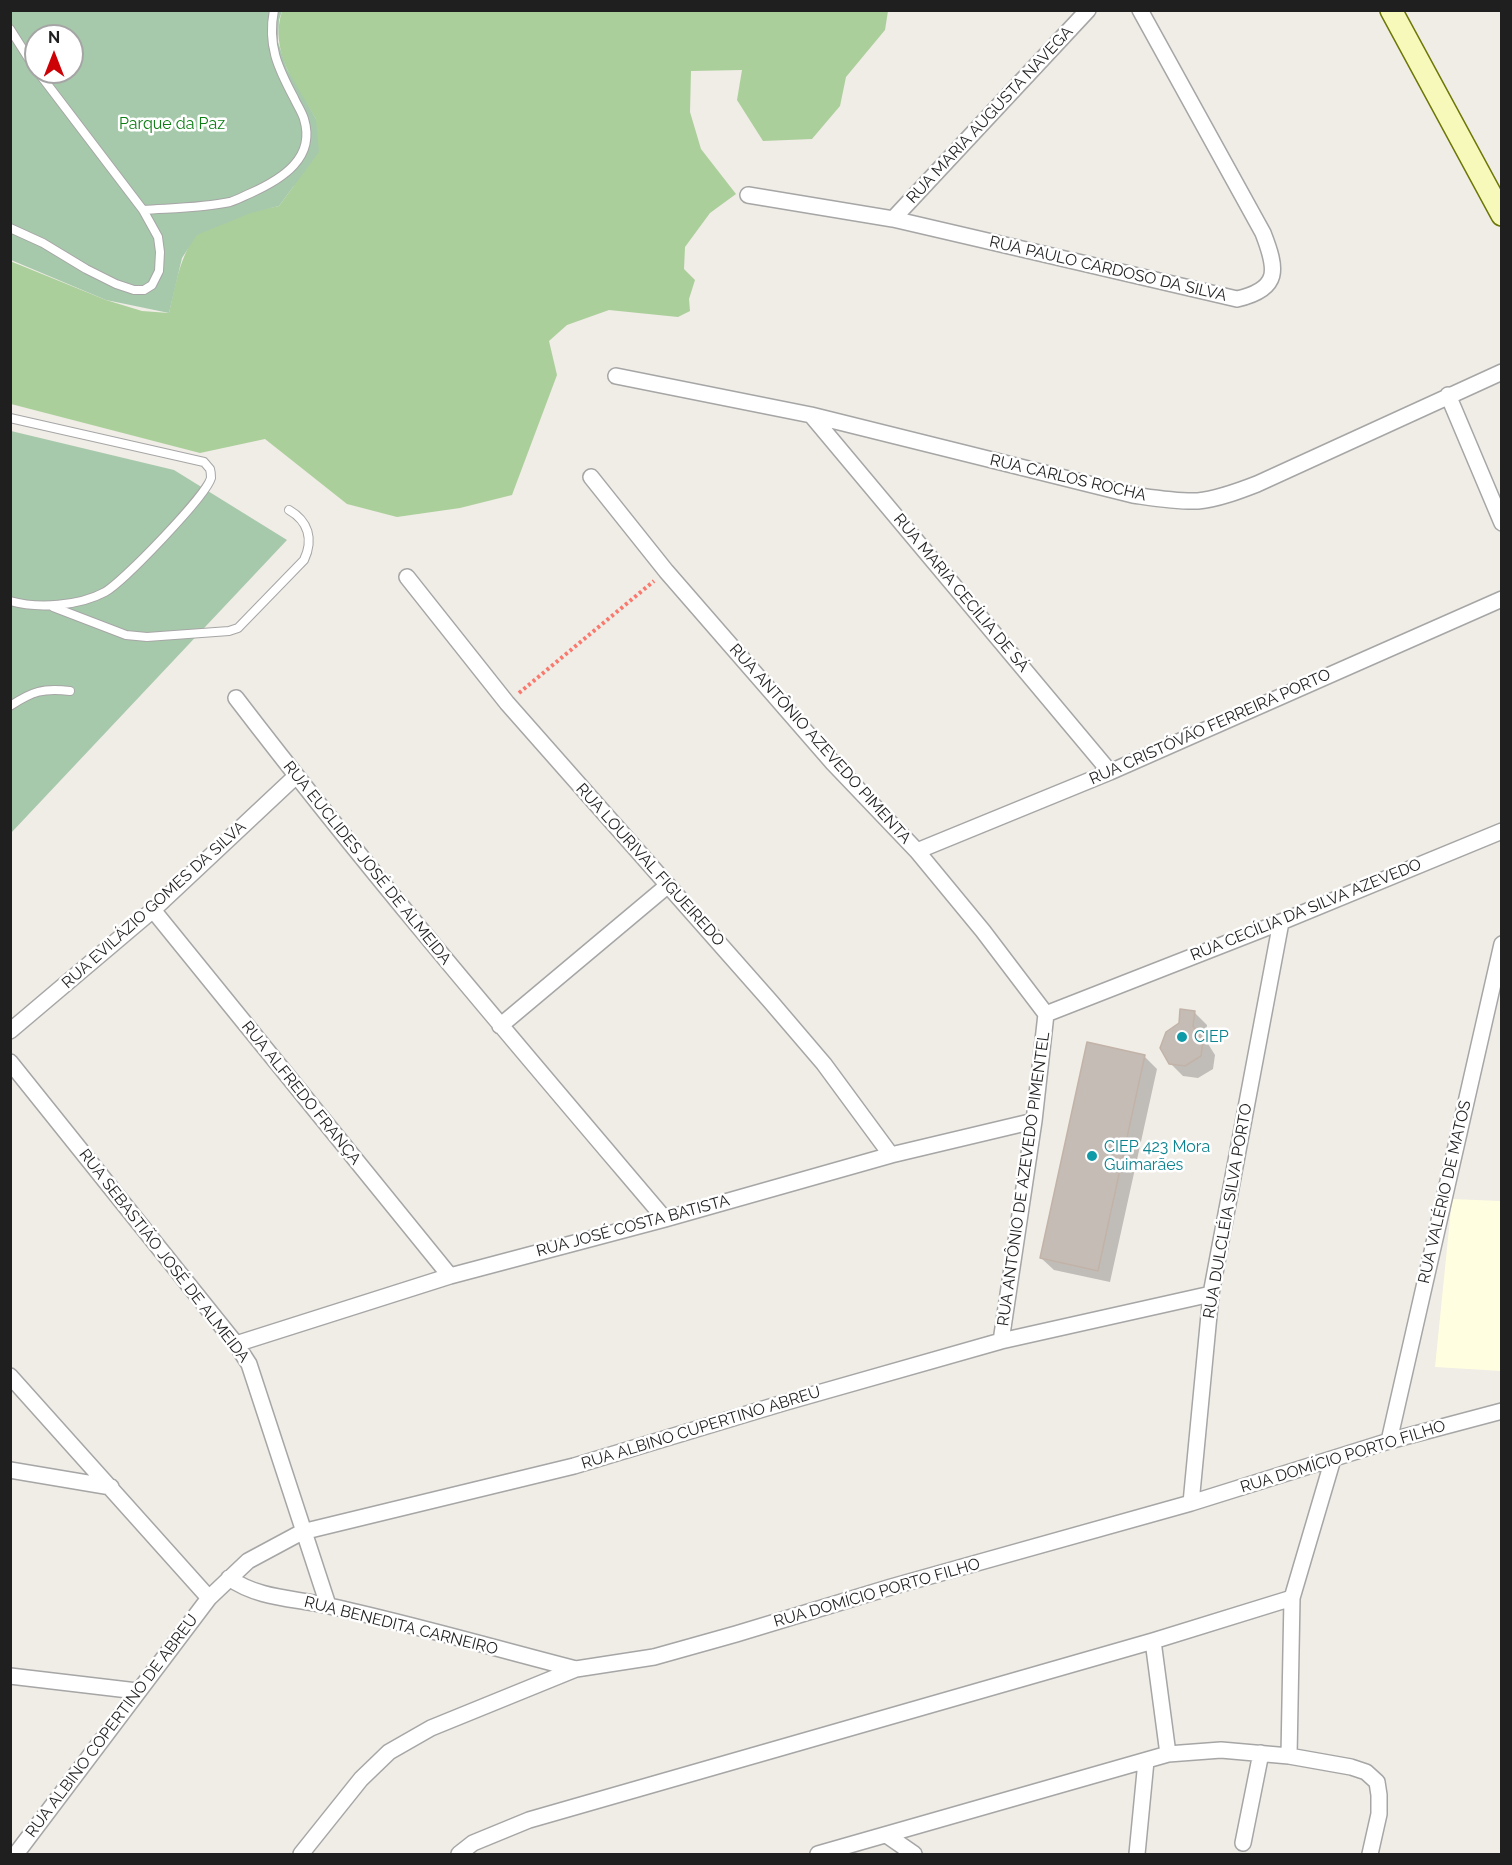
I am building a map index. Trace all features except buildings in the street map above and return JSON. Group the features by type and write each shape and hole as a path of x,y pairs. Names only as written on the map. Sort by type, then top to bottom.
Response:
{"main road":[{"path":"1391,10 1502,215"}],"street":[{"name":"RUA MARIA AUGUSTA NAVEGA","path":"893,219 1088,10"},
{"name":"RUA PAULO CARDOSO DA SILVA","path":"748,195 893,219 1238,299 1262,291 1270,282 1273,270 1270,252 1263,233 1140,10"},
{"name":"RUA CARLOS ROCHA","path":"616,376 811,415 1132,495 1198,501 1233,493 1257,484 1502,372"},
{"path":"1448,395 1502,523"},
{"name":"RUA MARIA CECÍLIA DE SÁ","path":"811,415 1110,772"},
{"name":"RUA ANTÔNIO AZEVEDO PIMENTA","path":"591,477 666,571 832,763 917,851 1046,1014"},
{"name":"RUA LOURIVAL FIGUEIREDO","path":"407,577 507,703 816,1055 891,1155"},
{"name":"RUA CRISTÓVÃO FERREIRA PORTO","path":"917,851 1110,772 1502,599"},
{"name":"RUA EUCLIDES JOSÉ DE ALMEIDA","path":"236,698 352,848 665,1219"},
{"name":"RUA EVILÁZIO GOMES DA SILVA","path":"10,1031 153,910 296,776"},
{"name":"RUA CECÍLIA DA SILVA AZEVEDO","path":"1110,988 1281,922 1502,831"},
{"path":"500,1026 667,886"},
{"name":"RUA ALFREDO FRANÇA","path":"153,910 450,1276"},
{"name":"RUA DULCLÉIA SILVA PORTO","path":"1191,1503 1211,1294 1281,922"},
{"name":"RUA VALÉRIO DE MATOS","path":"1389,1441 1502,944"},
{"name":"RUA ANTÔNIO DE AZEVEDO PIMENTEL","path":"1001,1341 1034,1121 1046,1014 1110,988"},
{"name":"RUA SEBASTIÃO JOSÉ DE ALMEIDA","path":"10,1062 236,1344 249,1364 302,1532 328,1605"},
{"name":"RUA JOSÉ COSTA BATISTA","path":"236,1344 450,1276 665,1219 891,1155 1034,1121"},
{"name":"RUA ALBINO CUPERTINO ABREU","path":"209,1598 248,1561 302,1532 574,1466 1001,1341 1211,1294"},
{"path":"10,1376 209,1598"},
{"name":"RUA DOMÍCIO PORTO FILHO","path":"301,1854 361,1779 389,1752 430,1728 576,1669 654,1656 726,1637 891,1587 1191,1503 1389,1441 1502,1411"},
{"path":"1289,1756 1292,1598 1333,1459"},
{"path":"10,1470 111,1487"},
{"name":"RUA BENEDITA CARNEIRO","path":"229,1578 255,1593 328,1605 576,1669"},
{"name":"RUA ALBINO COPERTINO DE ABREU","path":"16,1854 209,1598"},
{"path":"459,1854 473,1843 529,1820 1153,1641 1292,1598"},
{"path":"1153,1641 1168,1754"},
{"path":"10,1676 137,1691"},
{"path":"818,1854 888,1836 1168,1754 1221,1750 1289,1756 1351,1767 1366,1772 1377,1782 1379,1796 1379,1814 1370,1854"},
{"path":"1243,1844 1261,1754"},
{"path":"1137,1854 1146,1761"},
{"path":"888,1836 914,1854"}],"lane":[{"path":"143,210 232,202 270,184 288,172 303,153 304,119 279,69 271,42 274,10"},
{"path":"10,29 24,51"},
{"path":"10,228 43,243 116,284 134,290 144,290 152,285 159,271 158,237 143,210 47,84"},
{"path":"10,418 204,462 210,469 211,479 190,509 145,556 107,591 93,597 52,606 10,602"},
{"path":"52,606 126,635 147,637 229,631 238,628 304,560 309,549 308,533 300,517 288,510"},
{"path":"10,706 36,691 51,689 70,691"}],"path":[{"path":"507,703 666,571"}],"shaded area":[{"path":"1452,1199 1501,1201 1501,1371 1435,1367"}],"green space":[{"name":"Parque da Paz","path":"10,11 282,11 279,20 278,42 287,69 316,119 319,152 279,206 251,213 197,235 182,258 169,313 106,300 11,260"},
{"path":"282,11 888,11 885,30 846,77 840,106 812,139 763,141 737,100 742,70 691,71 690,112 701,149 736,194 710,213 685,247 684,269 695,280 689,299 690,311 678,317 609,310 567,325 549,341 557,375 512,495 460,508 397,517 347,504 265,439 200,453 11,404 10,261 106,300 142,311 169,313 178,274 195,236 215,220 279,206 293,187 316,119 293,81 282,54 279,26"},
{"path":"11,431 174,470 287,540 11,833"}],"place":[{"name":"CIEP","path":"1182,1037"},
{"name":"CIEP 423 Mora Guimarães","path":"1092,1156"}]}
